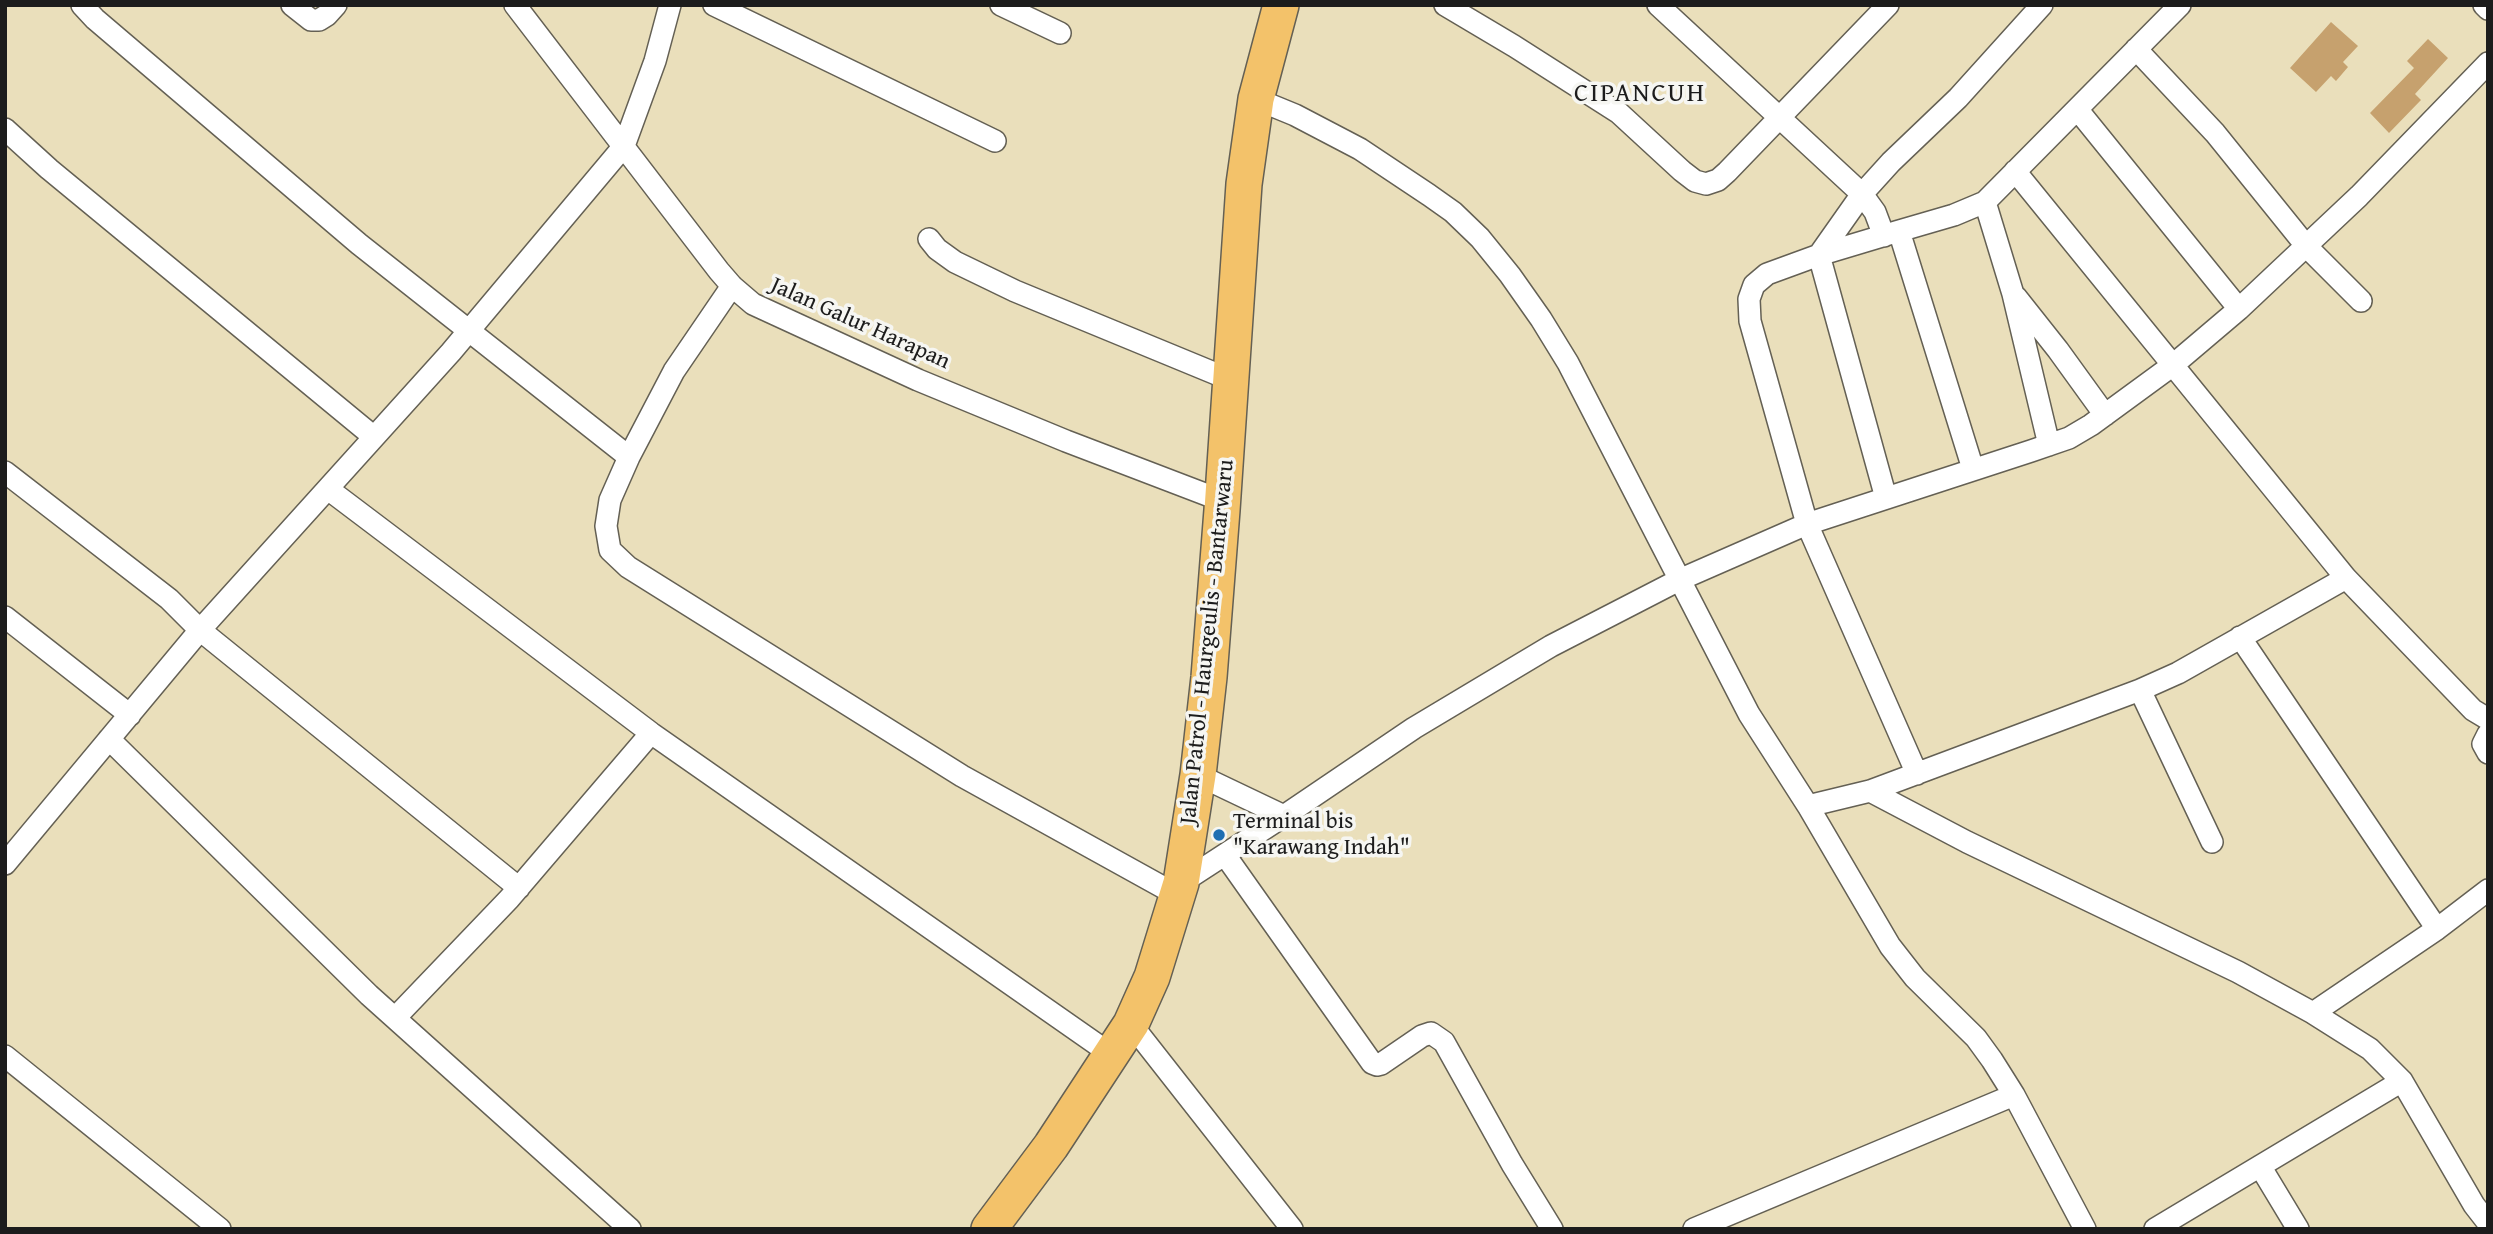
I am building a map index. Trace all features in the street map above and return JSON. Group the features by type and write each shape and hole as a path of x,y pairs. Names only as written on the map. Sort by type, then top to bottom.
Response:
{"main road":[{"name":"Jalan Patrol - Haurgeulis - Bantarwaru","path":"989,1229 1051,1146 1131,1024 1152,977 1179,889 1198,775 1223,501 1244,184 1256,99 1276,7"}],"street":[{"path":"82,5 319,211 629,457"},
{"path":"292,5 311,20 319,20 336,5"},
{"name":"Jalan Galur Harapan","path":"515,5 742,296 762,310 918,380 1066,441 1223,501"},
{"path":"8,853 130,715 200,630 469,331 624,146 655,61 670,5"},
{"path":"714,5 995,141"},
{"path":"1001,5 1060,33"},
{"path":"1445,5 1619,113 1695,181 1706,184 1718,180 1888,5"},
{"path":"1658,5 1862,194 1891,233 1973,469"},
{"path":"1819,255 1862,194 1958,98 2042,5"},
{"path":"1917,774 1807,524 1750,321 1749,299 1755,285 1767,274 1819,255 1954,215 1985,202 2180,5"},
{"path":"2484,5 2488,9"},
{"path":"2136,49 2215,133 2307,247 2361,301"},
{"path":"732,286 674,371 629,457 610,500 606,526 610,550 618,559 962,776 1179,889 1414,728 1539,653 1679,580 1807,524 2069,438 2173,365 2239,309 2307,247 2488,63"},
{"path":"1256,99 1295,115 1360,149 1453,212 1480,238 1541,319 1561,352 1737,695 1808,806 1890,946 1914,978 1976,1038 2014,1096 2085,1229"},
{"path":"2077,109 2239,309"},
{"path":"5,129 49,169 374,437"},
{"path":"2015,171 2346,579 2473,710 2488,719"},
{"path":"1985,202 2013,294 2049,444"},
{"path":"929,239 954,262 1015,291 1231,380"},
{"path":"1819,255 1886,498"},
{"path":"2013,294 2059,350 2105,415"},
{"path":"5,472 169,599 200,630 519,887"},
{"path":"328,489 650,733 1112,1055"},
{"path":"1808,806 1870,791 2140,690 2178,673 2346,579"},
{"path":"5,617 130,715"},
{"path":"2240,637 2437,929"},
{"path":"2140,690 2212,842"},
{"path":"395,1018 519,887 650,733"},
{"path":"2488,734 2483,744 2488,753"},
{"path":"109,739 395,1018 630,1229"},
{"path":"1198,775 1284,816"},
{"path":"1870,791 1979,848 2238,972 2313,1013 2370,1049 2402,1080 2474,1205 2488,1223"},
{"path":"1225,855 1372,1063 1381,1064 1431,1032 1444,1042 1512,1164 1552,1229"},
{"path":"2313,1013 2437,929 2488,890"},
{"path":"1131,1024 1292,1229"},
{"path":"5,1056 220,1229"},
{"path":"2155,1229 2402,1080"},
{"path":"1694,1229 2014,1096"},
{"path":"2260,1166 2298,1229"}],"building":[{"path":"2331,22 2358,46 2343,62 2348,67 2336,81 2331,76 2316,92 2290,68"},
{"path":"2428,39 2448,58 2415,94 2421,100 2389,133 2370,113 2414,68 2407,61"}],"place":[{"name":"Terminal bis \"Karawang Indah\"","path":"1219,835"}],"district":[{"name":"CIPANCUH","path":"1640,94"}]}
